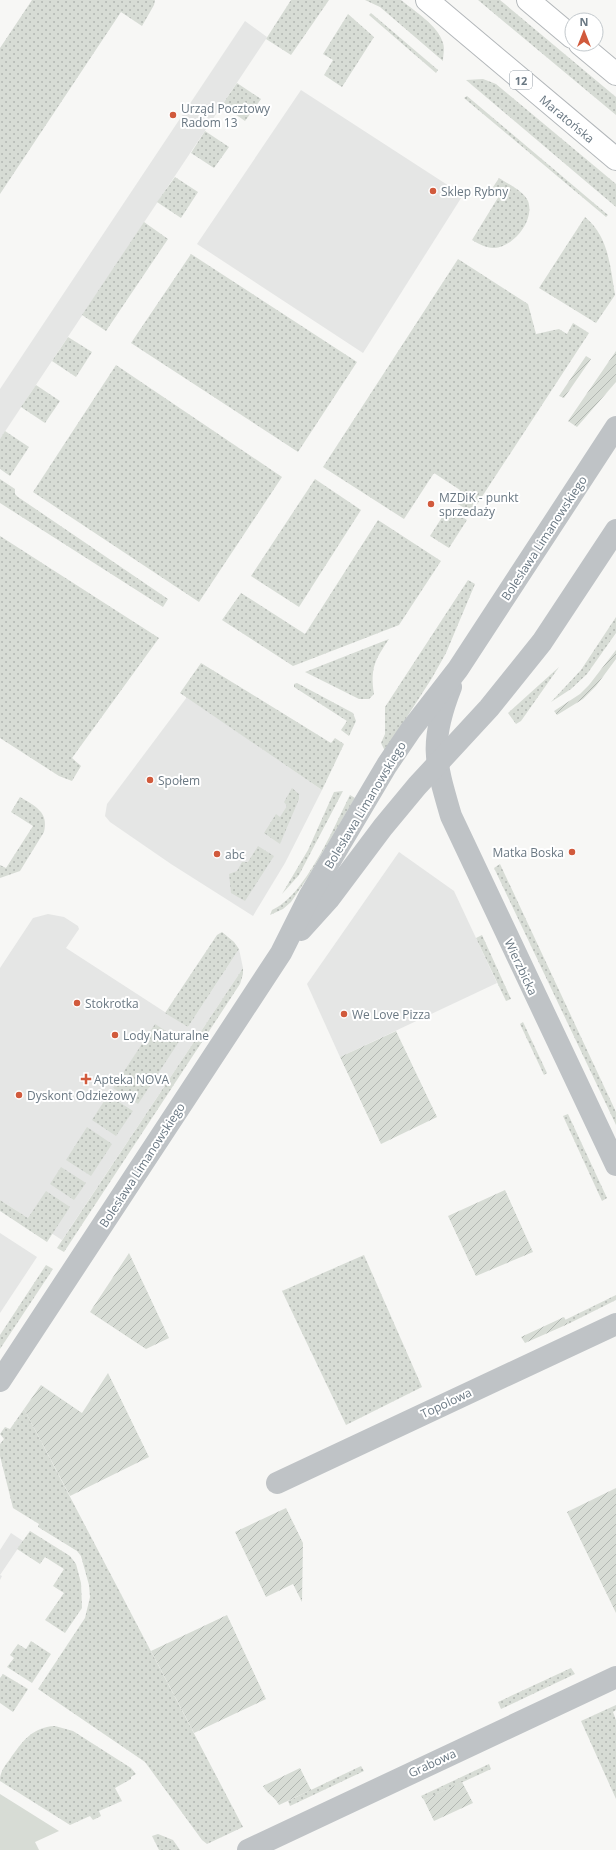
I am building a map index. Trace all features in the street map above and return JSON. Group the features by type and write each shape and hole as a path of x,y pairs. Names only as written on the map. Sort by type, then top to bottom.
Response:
{"main road":[{"name":"Maratońska","path":"428,0 616,159"},
{"path":"528,0 564,30"},
{"path":"590,52 616,74"}],"street":[{"name":"Bolesława Limanowskiego","path":"0,1381 284,948 310,894 387,765 410,731 458,669 616,427"},
{"name":"Bolesława Limanowskiego","path":"284,948 329,899 383,827 437,764 486,712 542,642 616,530"},
{"name":"Bolesława Limanowskiego","path":"437,764 436,740 439,726 445,704 458,669"},
{"name":"Wierzbicka","path":"437,764 451,816 460,839 616,1165"},
{"name":"Topolowa","path":"277,1483 616,1324"},
{"name":"Grabowa","path":"248,1850 616,1677"}],"shaded area":[{"path":"32,0 155,0 154,5 142,26 121,12 0,194 0,48"},
{"path":"291,0 329,0 291,55 266,39"},
{"path":"365,0 401,0 419,14 431,24 440,36 444,48 443,61 380,7"},
{"path":"478,0 500,0 616,97 616,115"},
{"path":"371,13 438,70 436,73 369,15"},
{"path":"348,14 374,37 342,87 324,75 333,60 323,54"},
{"path":"245,21 267,37 266,39 0,439 0,389"},
{"path":"483,79 496,84 616,184 616,207 466,80"},
{"path":"237,83 261,99 245,121 222,105"},
{"path":"301,90 463,195 363,353 197,244"},
{"path":"467,96 608,215 606,217 464,98"},
{"path":"205,131 229,147 214,168 191,153"},
{"path":"175,177 198,192 181,218 157,202"},
{"path":"499,178 526,197 529,208 526,224 515,238 509,243 491,248 483,246 472,240 499,196 491,190"},
{"path":"585,217 593,225 604,243 610,263 615,295 596,323 539,288"},
{"path":"144,222 168,239 106,331 82,315"},
{"path":"191,254 357,362 298,452 131,343"},
{"path":"458,259 528,304 536,334 559,329 567,334 573,323 589,333 472,512 454,502 460,490 434,473 404,519 323,467"},
{"path":"68,337 92,352 76,377 52,361"},
{"path":"616,351 616,382 577,427 568,421"},
{"path":"586,356 591,359 564,398 559,396"},
{"path":"116,365 282,477 199,602 33,492"},
{"path":"36,385 60,401 45,423 21,407"},
{"path":"5,431 29,447 10,476 0,469 0,439"},
{"path":"0,479 15,489 15,494 18,497 168,599 163,607 0,503"},
{"path":"315,479 361,510 299,607 251,576"},
{"path":"448,508 467,520 449,548 430,536"},
{"path":"378,520 441,561 399,625 293,666 222,620 241,593 305,634"},
{"path":"0,536 159,638 72,758 81,766 72,781 59,776 0,738"},
{"path":"468,580 475,584 446,653 432,678 385,751 381,743 385,734 385,707"},
{"path":"616,617 616,633 587,674 571,689 551,702 581,670"},
{"path":"389,639 377,659 373,671 374,694 369,699 359,699 305,672"},
{"path":"616,650 616,659 596,686 583,699 557,715 554,711 580,694 589,685"},
{"path":"201,663 331,743 335,738 344,744 322,790 180,693"},
{"path":"559,667 521,721 516,724 508,713"},
{"path":"297,683 353,713 356,721 349,736 341,730 347,721 294,687 294,684"},
{"path":"187,697 322,790 285,863 253,916 171,864 110,822 105,816 107,804"},
{"path":"292,788 299,794 299,799 280,844 264,833 276,814 280,817 287,806 284,802"},
{"path":"343,791 299,875 282,894 308,850 334,792"},
{"path":"350,795 355,798 308,877 291,902 283,909 270,915 272,910 296,891 307,876 327,842"},
{"path":"20,797 40,810 44,819 44,832 20,871 0,878 0,865 6,868 33,826 11,812"},
{"path":"258,846 274,856 245,901 231,893 229,874 237,871 242,862 248,862"},
{"path":"399,852 454,891 497,983 340,1057 307,984"},
{"path":"500,864 616,1112 616,1125 494,868"},
{"path":"48,914 64,917 78,926 79,929 66,948 188,1027 239,949 243,968 62,1240 0,1200 0,968 33,918"},
{"path":"222,932 234,942 239,949 188,1027 165,1013 217,935"},
{"path":"482,935 511,999 506,1001 476,938"},
{"path":"243,968 240,984 64,1252 57,1248"},
{"path":"523,1022 547,1073 544,1075 520,1024"},
{"path":"155,1024 180,1040 138,1104 113,1088"},
{"path":"396,1031 437,1117 381,1144 340,1057"},
{"path":"108,1095 133,1111 116,1136 92,1120"},
{"path":"568,1114 607,1198 602,1201 563,1116"},
{"path":"87,1127 112,1144 91,1176 66,1160"},
{"path":"61,1167 86,1183 74,1200 50,1184"},
{"path":"505,1190 533,1252 476,1276 448,1216"},
{"path":"46,1191 70,1207 47,1242 0,1211 0,1200 28,1218"},
{"path":"0,1233 37,1257 0,1313"},
{"path":"129,1253 169,1338 146,1349 90,1312"},
{"path":"364,1255 422,1387 346,1425 282,1291"},
{"path":"46,1265 53,1269 0,1349 0,1335"},
{"path":"616,1295 616,1300 568,1324 565,1320"},
{"path":"564,1317 568,1324 525,1343 521,1337"},
{"path":"108,1373 149,1457 70,1496 24,1409 41,1385 82,1413"},
{"path":"24,1409 243,1827 207,1844 202,1840 145,1762 38,1689 85,1618 90,1597 89,1585 81,1556 77,1551 38,1527 39,1524 13,1508 0,1456 0,1444 4,1439 0,1434 5,1427 10,1429"},
{"path":"616,1488 616,1613 567,1512"},
{"path":"286,1508 303,1543 302,1602 293,1584 266,1597 235,1532"},
{"path":"30,1531 70,1556 76,1564 81,1583 82,1608 65,1633 45,1620 64,1593 53,1586 64,1569 45,1557 40,1564 17,1549"},
{"path":"11,1533 23,1541 0,1575 0,1550"},
{"path":"227,1615 266,1699 194,1733 151,1651"},
{"path":"31,1641 51,1654 32,1683 7,1667 14,1658 10,1655 18,1644 26,1649"},
{"path":"571,1668 575,1674 501,1709 498,1702"},
{"path":"3,1674 28,1689 13,1712 0,1703 0,1678"},
{"path":"616,1705 616,1710 613,1712 616,1720 616,1799 581,1721"},
{"path":"55,1726 73,1731 131,1768 136,1774 131,1777 131,1779 115,1788 122,1801 99,1811 101,1816 93,1820 90,1816 70,1825 0,1781 4,1767 28,1736 40,1729"},
{"path":"489,1764 491,1769 424,1800 421,1796"},
{"path":"361,1766 364,1771 290,1806 288,1801"},
{"path":"300,1768 311,1790 279,1805 263,1786"},
{"path":"462,1782 473,1803 434,1821 424,1800"},
{"path":"0,1794 59,1831 35,1842 39,1850 0,1850"},
{"path":"158,1834 173,1840 180,1850 159,1850 152,1836"}],"place":[{"name":"Urząd Pocztowy Radom 13","path":"173,115"},
{"name":"Sklep Rybny","path":"433,191"},
{"name":"MZDiK - punkt sprzedaży","path":"431,504"},
{"name":"Społem","path":"150,780"},
{"name":"Matka Boska","path":"572,852"},
{"name":"abc","path":"217,854"},
{"name":"Stokrotka","path":"77,1003"},
{"name":"We Love Pizza","path":"344,1014"},
{"name":"Lody Naturalne","path":"115,1035"},
{"name":"Apteka NOVA","path":"86,1079"},
{"name":"Dyskont Odzieżowy","path":"19,1095"}]}
